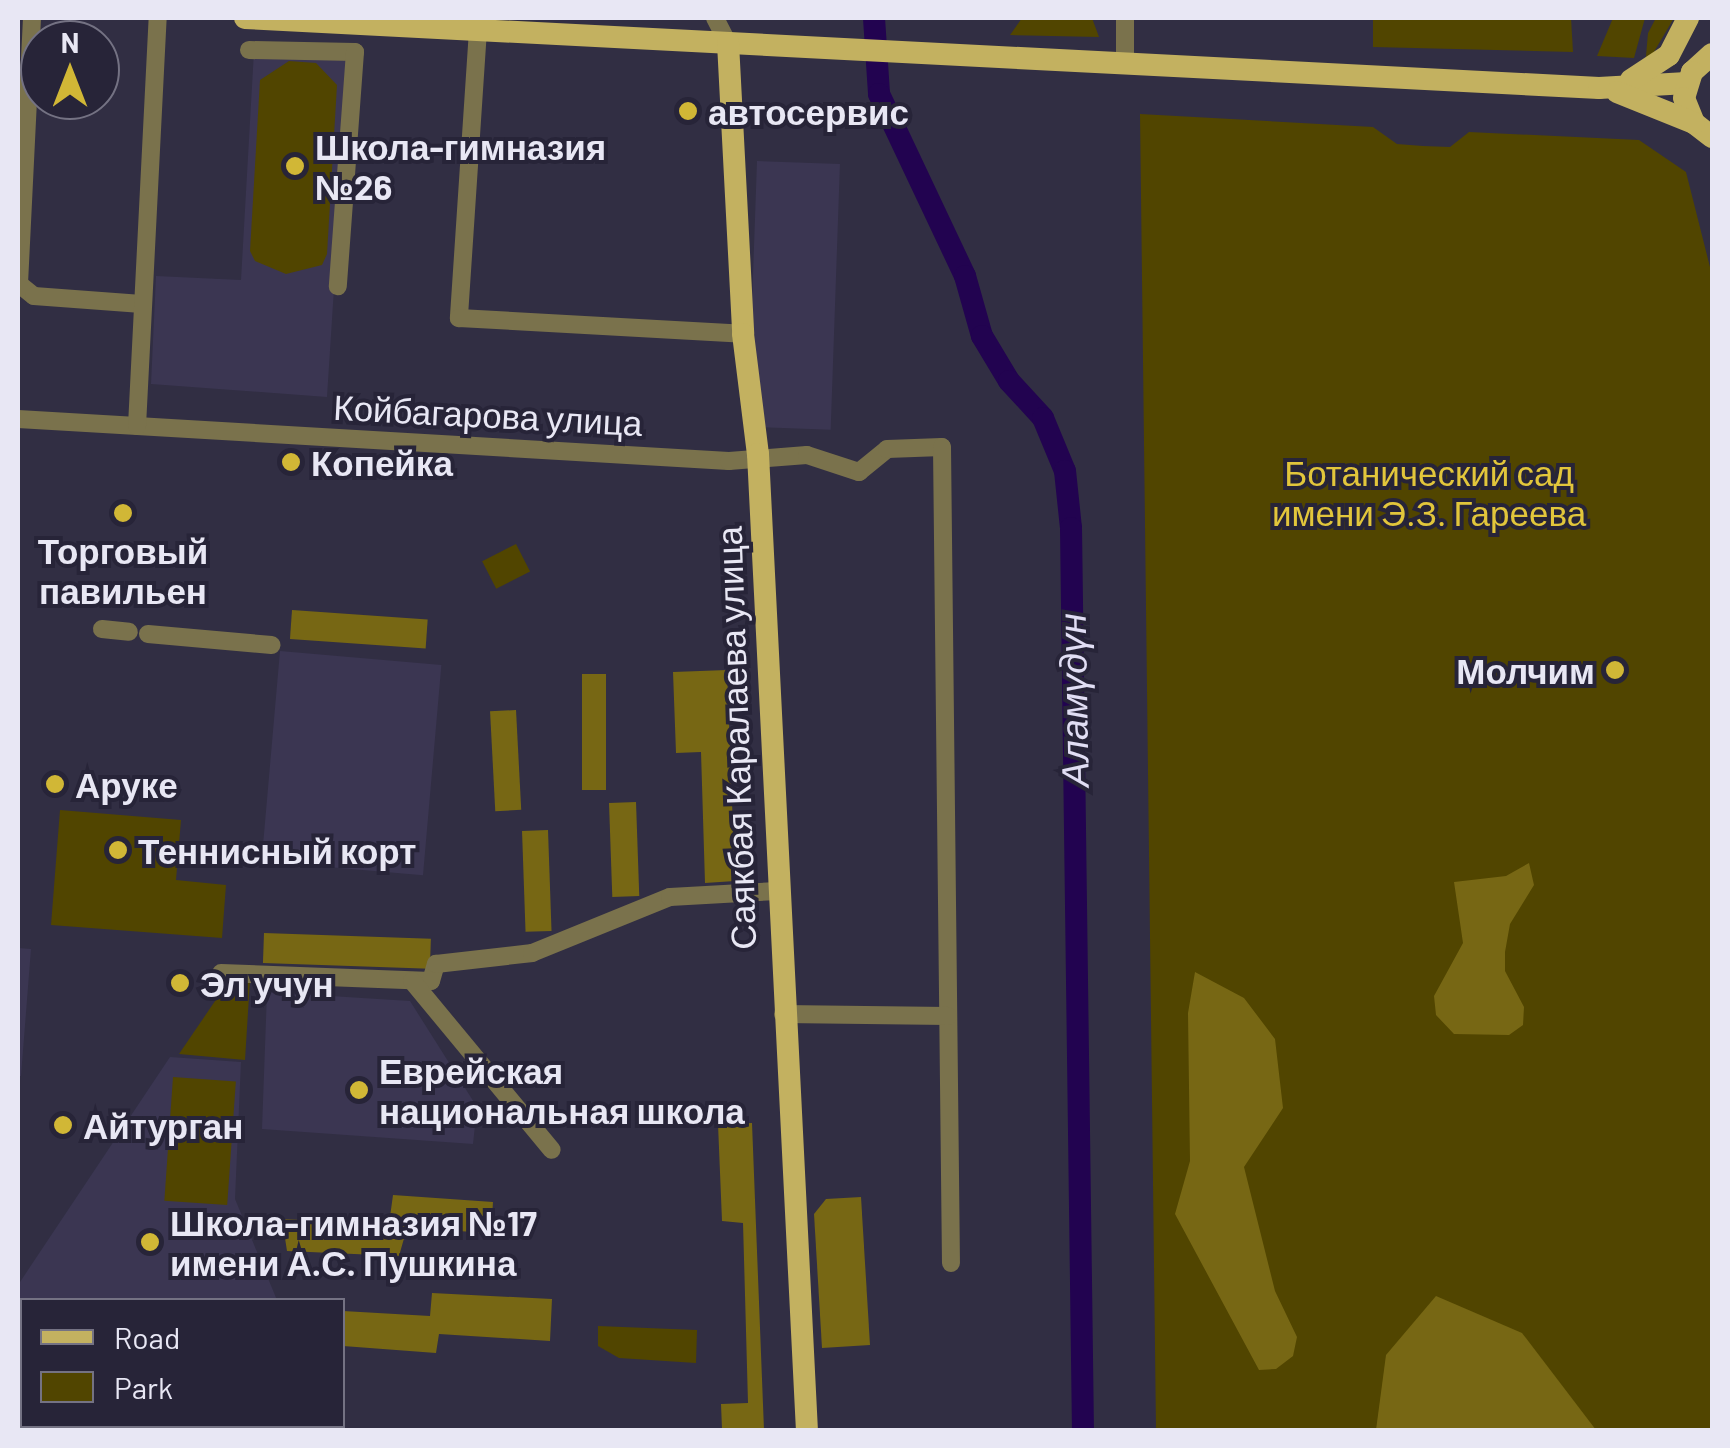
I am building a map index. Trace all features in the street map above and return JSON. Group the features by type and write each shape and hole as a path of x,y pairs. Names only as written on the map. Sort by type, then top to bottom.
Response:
{"main road":[{"path":"244,18 1599,88 1689,77 1712,54"},
{"path":"1599,88 1651,71 1669,55 1689,18"},
{"path":"1689,18 1689,77 1705,135"},
{"name":"Саякбая Каралаева улица","path":"728,43 743,334 751,435 758,454 806,1430"},
{"path":"1599,88 1654,103 1705,135"},
{"path":"83,1428 122,1430"}],"street":[{"path":"32,18 19,284 34,296 142,304"},
{"path":"137,426 158,18"},
{"path":"715,18 728,43"},
{"path":"1125,18 1126,64"},
{"path":"478,30 459,318 743,334"},
{"path":"249,50 354,52 338,286"},
{"name":"Койбагарова улица","path":"18,419 729,461 758,454 807,454 858,472 887,449 942,447 948,1016"},
{"path":"102,630 272,645"},
{"path":"221,973 431,981 436,964 532,953 670,897 777,891"},
{"path":"412,981 552,1150"},
{"path":"783,1014 948,1016 951,1263"}],"shaded area":[{"name":"Школа-гимназия №26","path":"254,51 349,56 327,397 151,384 156,276 241,280"},
{"path":"757,161 840,164 831,430 748,427"},
{"path":"292,610 428,619 426,648 290,639"},
{"path":"280,651 441,665 423,875 262,861"},
{"path":"727,670 735,881 705,883 701,752 676,753 673,672"},
{"path":"582,674 606,674 606,790 582,790"},
{"path":"516,710 521,810 495,811 490,711"},
{"path":"636,802 639,896 612,897 609,803"},
{"path":"548,830 552,931 526,932 522,831"},
{"path":"1529,863 1534,885 1510,924 1505,952 1505,971 1524,1007 1523,1025 1509,1035 1454,1034 1436,1015 1434,996 1463,943 1454,882 1506,876"},
{"path":"264,933 431,939 430,969 263,963"},
{"path":"18,948 31,949 21,1076 18,1076"},
{"path":"1195,972 1244,998 1275,1039 1283,1108 1244,1167 1275,1291 1297,1337 1293,1356 1276,1369 1259,1370 1175,1214 1190,1161 1188,1013"},
{"path":"267,992 410,1001 477,1107 473,1144 262,1129"},
{"name":"Школа-гимназия №17 имени А.С. Пушкина","path":"170,1057 241,1062 235,1199 276,1298 20,1298 18,1383 18,1285"},
{"path":"752,1123 764,1430 722,1429 721,1404 748,1403 743,1223 722,1221 718,1124"},
{"path":"393,1195 493,1202 491,1233 407,1228 399,1256 287,1251 282,1219 389,1224"},
{"path":"861,1197 870,1345 822,1348 814,1214 826,1199"},
{"path":"432,1293 552,1299 550,1341 439,1334 436,1353 345,1346 345,1311 430,1316"},
{"path":"1436,1296 1522,1333 1596,1430 1376,1430 1386,1355"}],"green space":[{"path":"1022,18 1092,18 1099,37 1010,35"},
{"path":"1373,18 1571,18 1573,52 1373,47"},
{"path":"1613,18 1645,18 1634,58 1597,56"},
{"path":"1656,18 1674,18 1645,67 1648,33"},
{"path":"289,61 316,63 337,85 327,254 322,265 286,274 255,261 250,251 260,80"},
{"name":"Ботанический сад имени Э.З. Гареева","path":"1140,114 1373,127 1397,144 1423,146 1450,147 1469,132 1639,140 1686,172 1712,275 1712,1430 1156,1430"},
{"path":"516,544 530,572 496,589 482,561"},
{"name":"Теннисный корт","path":"60,810 181,820 176,880 226,885 222,938 51,925"},
{"path":"230,979 250,980 245,1060 179,1054"},
{"path":"173,1077 236,1081 227,1205 164,1201"},
{"path":"598,1326 697,1330 696,1363 619,1358 598,1346"}],"waterway":[{"name":"Аламүдүн","path":"874,18 879,94 965,276 982,336 1009,381 1043,418 1065,471 1071,528 1083,1430"}],"place":[{"name":"автосервис","path":"688,111"},
{"name":"Школа-гимназия №26","path":"295,166"},
{"name":"Копейка","path":"291,462"},
{"name":"Торговый павильен","path":"123,513"},
{"name":"Молчим","path":"1615,670"},
{"name":"Аруке","path":"55,784"},
{"name":"Теннисный корт","path":"118,850"},
{"name":"Эл учун","path":"180,983"},
{"name":"Еврейская национальная школа","path":"359,1090"},
{"name":"Айтурган","path":"63,1125"},
{"name":"Школа-гимназия №17 имени А.С. Пушкина","path":"150,1242"}]}
